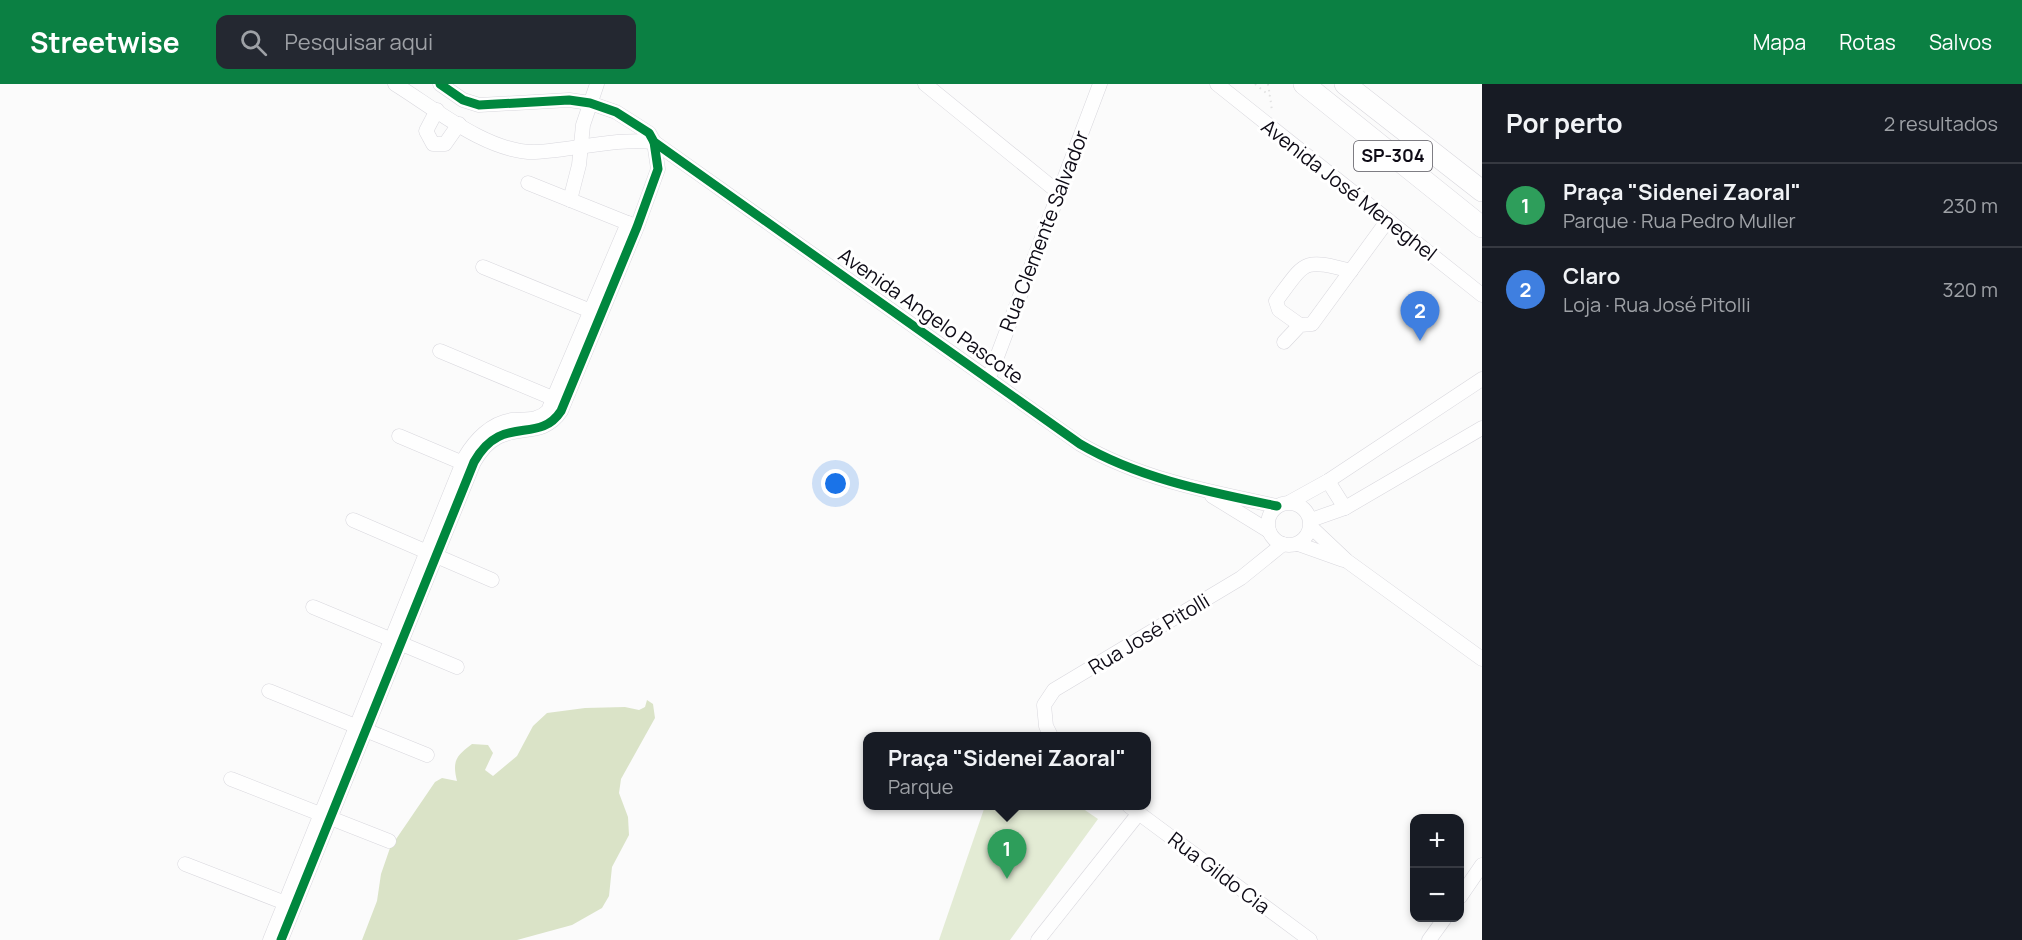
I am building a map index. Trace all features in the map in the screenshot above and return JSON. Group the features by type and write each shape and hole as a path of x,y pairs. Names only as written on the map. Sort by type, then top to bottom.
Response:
{"highway":[{"name":"SP-304","path":"1304,84 1482,227"},
{"name":"SP-304","path":"1345,84 1482,191"}],"street":[{"path":"281,940 290,905 467,465 490,441 512,431 545,427 557,417 559,401 658,169 654,142 609,141 536,152 492,144 395,84"},
{"name":"Avenida Angelo Pascote","path":"440,84 463,100 479,105 569,100 590,102 616,112 649,133 654,142 1080,444 1107,460 1202,490 1284,504"},
{"path":"570,200 590,102 597,84"},
{"path":"925,84 1059,193"},
{"name":"Rua Clemente Salvador","path":"988,378 1100,84"},
{"name":"Avenida José Meneghel","path":"1217,84 1482,295"},
{"path":"1296,84 1329,104"},
{"path":"1350,84 1367,102"},
{"path":"437,110 426,130 433,144 445,144 459,124"},
{"path":"528,183 633,225"},
{"path":"1351,271 1315,262 1302,267 1276,301 1280,310 1300,325 1312,324 1351,271 1388,220"},
{"path":"483,267 596,313"},
{"path":"1284,342 1300,325"},
{"path":"440,351 559,401"},
{"path":"1347,561 1298,544 1283,544 1269,531 1269,517 1284,504 1328,481 1482,378"},
{"path":"1298,544 1304,540 1311,523 1345,508 1482,428"},
{"path":"399,436 467,465"},
{"path":"1328,481 1345,508"},
{"name":"Avenida Angelo Pascote","path":"1202,490 1269,531"},
{"path":"1284,504 1300,505 1311,523 1347,561 1482,660"},
{"path":"353,520 492,580"},
{"name":"Rua José Pitolli","path":"1049,732 1046,726 1044,705 1054,690 1241,579 1283,544"},
{"path":"313,607 456,667"},
{"path":"270,691 427,755"},
{"path":"231,779 389,841"},
{"path":"1038,940 1133,810"},
{"name":"Rua Gildo Cia","path":"1135,810 1310,940"},
{"path":"185,864 290,905"},
{"path":"1464,891 1482,865"},
{"path":"270,940 290,905"},
{"path":"1430,940 1442,922"}],"path":[{"path":"1255,84 1270,96"},
{"path":"1268,84 1275,131"}],"green space":[{"path":"647,700 653,704 655,718 621,779 619,793 628,817 629,835 612,867 609,896 602,908 572,925 517,940 362,940 377,901 381,874 390,848 435,782 442,778 457,781 455,764 467,748 472,744 488,745 493,753 485,770 493,776 517,756 533,726 547,713 585,708 625,707 639,710 645,707"},
{"path":"984,810 1085,810 1098,819 1010,940 939,940"}],"cycle path":[{"path":"440,84 463,100 479,105 569,100 590,103 616,112 649,133 654,142 1080,444 1127,466 1176,483 1277,506"},
{"path":"281,940 474,462 485,447 496,438 508,433 542,427 552,421 561,411 637,227 658,169 654,142"}],"place":[{"name":"Claro","path":"1420,341"},
{"name":"Praça \"Sidenei Zaoral\"","path":"1007,879"}]}
